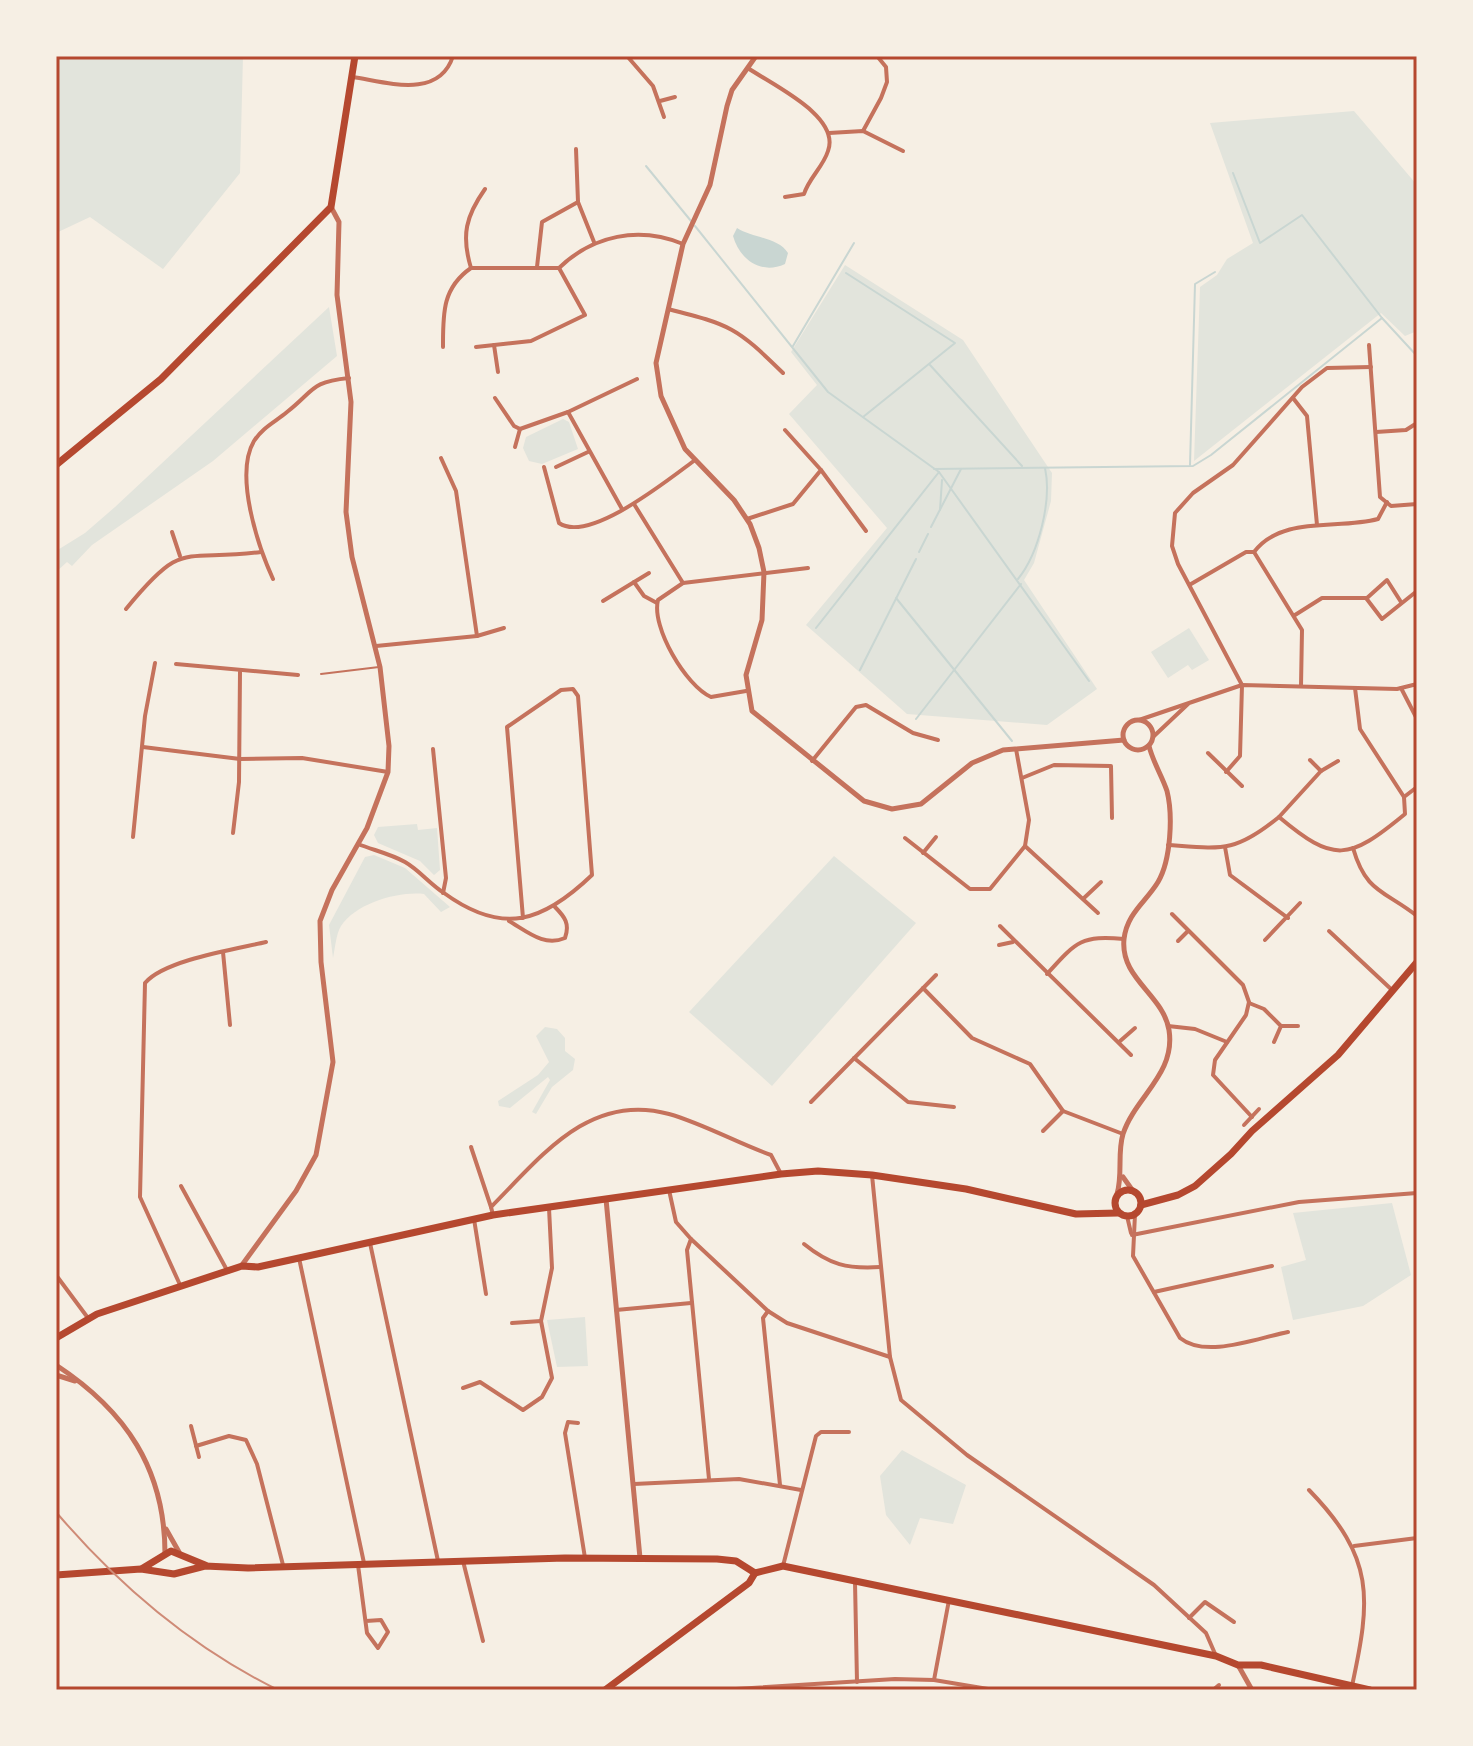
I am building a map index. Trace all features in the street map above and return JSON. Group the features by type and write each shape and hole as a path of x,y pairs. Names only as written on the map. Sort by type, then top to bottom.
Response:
{"main road":[{"path":"56,465 161,379 331,207 355,56"},
{"path":"1100,1211 1116,1196 1168,1197 1195,1186 1338,1055 1417,962"},
{"path":"56,1338 88,1318 229,1273 242,1266 258,1267 299,1258 474,1219 492,1211 818,1171 872,1175 966,1189 1076,1214 1100,1211 1131,1215 1138,1197"},
{"path":"1116,1196 1118,1213"},
{"path":"139,1570 164,1556 181,1553 205,1566"},
{"path":"181,1553 184,1569"},
{"path":"164,1556 166,1572"},
{"path":"56,1575 139,1570 174,1574 205,1566 248,1568 585,1558 736,1561 755,1573"},
{"path":"605,1690 749,1583 755,1573 783,1566 1216,1656 1238,1665 1261,1665 1370,1690"}],"street":[{"path":"353,77 421,85 444,73 453,56"},
{"path":"627,56 660,101 664,117"},
{"path":"756,56 727,106 716,158 695,220 683,244 656,375 671,423 695,460 734,500 747,519 759,548 764,572 762,620 749,660 746,691 752,711 864,801 892,809 906,809 933,797 972,763 1016,747 1124,740 1135,750 1149,746"},
{"path":"863,131 887,82 886,67 877,56"},
{"path":"748,68 813,111 826,123 829,133 829,149 804,194 785,197"},
{"path":"660,101 675,97"},
{"path":"829,133 863,131 903,151"},
{"path":"576,149 578,202 594,242"},
{"path":"471,268 465,249 466,222 485,189"},
{"path":"537,267 542,222 578,202"},
{"path":"242,1266 302,1181 320,1144 331,1087 333,1044 321,962 320,921 324,906 384,791 388,772 389,746 380,667 352,557 346,512 349,378 338,306 339,222 331,207"},
{"path":"443,347 444,305 449,289 471,268 559,268 594,242 626,234 683,244"},
{"path":"476,347 531,341 585,315 559,268"},
{"path":"668,309 725,324 742,334 783,373"},
{"path":"494,345 498,372"},
{"path":"1369,345 1380,497 1391,506 1417,504"},
{"path":"1226,772 1240,756 1242,685 1178,564 1172,546 1175,513 1193,493 1233,465 1293,398 1327,368 1371,367"},
{"path":"273,579 261,552 249,502 248,467 253,443 266,426 321,381 349,378"},
{"path":"495,398 514,426 520,429 568,412 637,379"},
{"path":"1293,398 1307,416 1317,525"},
{"path":"568,412 622,509"},
{"path":"1376,432 1406,430 1416,425"},
{"path":"515,447 520,429"},
{"path":"785,430 821,470 866,531"},
{"path":"556,467 588,452"},
{"path":"441,458 456,491 477,636"},
{"path":"544,467 559,523 566,528 578,528 634,504 695,460"},
{"path":"747,519 793,504 821,470"},
{"path":"1254,552 1261,543 1282,531 1378,519 1387,502"},
{"path":"634,504 683,583"},
{"path":"172,532 181,556"},
{"path":"126,609 150,579 181,556 261,552"},
{"path":"1191,584 1246,552 1254,552"},
{"path":"1254,552 1302,630 1301,686"},
{"path":"657,603 661,596 683,583 808,568"},
{"path":"603,601 649,573"},
{"path":"1295,615 1322,598 1366,598 1387,580 1401,602"},
{"path":"634,582 644,596 657,603 679,670 691,684 711,697 746,691"},
{"path":"1366,598 1382,619 1417,591"},
{"path":"376,646 477,636 504,628"},
{"path":"133,837 155,663"},
{"path":"176,664 298,675"},
{"path":"233,833 240,759 240,672"},
{"path":"1124,740 1126,726 1242,685 1401,688 1417,684"},
{"path":"507,920 523,918 555,907 592,875 578,696 567,687 507,727 523,918"},
{"path":"1279,817 1324,850 1353,848 1405,814 1404,797 1360,729 1355,688"},
{"path":"1401,688 1417,719"},
{"path":"1116,1196 1122,1176 1123,1134 1164,1066 1169,1047 1168,1026 1160,1008 1130,971 1124,939 1136,908 1159,881 1168,845 1167,793 1149,746 1153,737 1190,703"},
{"path":"812,761 856,707 866,705 913,733 938,740"},
{"path":"1139,720 1148,723 1153,737"},
{"path":"143,747 240,759 302,758 388,772"},
{"path":"905,838 970,889 980,892 990,889 1025,846 1029,820 1016,747"},
{"path":"433,749 446,878 443,893"},
{"path":"1208,753 1242,786"},
{"path":"1310,760 1321,771"},
{"path":"1168,845 1225,847 1251,840 1279,817 1321,771 1338,761"},
{"path":"1022,778 1054,765 1111,766 1112,818"},
{"path":"1404,797 1417,787"},
{"path":"923,853 936,837"},
{"path":"358,844 405,862 443,893 472,911 507,920 544,942 565,938 568,929 565,918 555,907"},
{"path":"1025,846 1098,913"},
{"path":"1225,847 1230,875 1288,918"},
{"path":"1353,848 1369,885 1417,916"},
{"path":"1084,898 1101,882"},
{"path":"1265,940 1300,903"},
{"path":"1172,914 1243,985 1249,1002 1246,1015 1215,1060 1213,1075 1252,1117"},
{"path":"1000,926 1131,1055"},
{"path":"1178,941 1188,931"},
{"path":"1329,931 1392,990"},
{"path":"1047,974 1080,941 1099,937 1124,939"},
{"path":"181,1287 140,1197 145,983 150,977 189,961 266,942"},
{"path":"999,945 1014,942"},
{"path":"223,952 230,1025"},
{"path":"811,1102 936,975"},
{"path":"923,988 972,1038 1030,1064 1063,1111 1123,1134"},
{"path":"1249,1002 1264,1009 1281,1026 1298,1026"},
{"path":"1168,1026 1195,1029 1227,1042"},
{"path":"1274,1042 1281,1026"},
{"path":"1118,1043 1135,1028"},
{"path":"854,1058 908,1102 954,1107"},
{"path":"471,1147 492,1211 565,1133 633,1108 671,1114 771,1155 781,1174"},
{"path":"1244,1125 1259,1109"},
{"path":"1043,1131 1063,1111"},
{"path":"872,1175 890,1357 901,1400 922,1420 1154,1585 1206,1633 1216,1656"},
{"path":"1122,1176 1138,1197"},
{"path":"181,1186 229,1273"},
{"path":"669,1190 676,1222 768,1311 787,1323 890,1357"},
{"path":"1132,1235 1299,1202 1417,1193"},
{"path":"606,1198 640,1558"},
{"path":"463,1388 480,1382 523,1410 542,1397 552,1378 541,1321 552,1268 549,1206"},
{"path":"1131,1215 1132,1235"},
{"path":"1131,1215 1133,1256 1180,1338 1190,1346 1217,1346 1288,1332"},
{"path":"474,1219 486,1294"},
{"path":"691,1239 687,1250 709,1479"},
{"path":"369,1241 438,1561"},
{"path":"804,1244 824,1260 847,1269 880,1267"},
{"path":"299,1258 361,1563 366,1621 369,1638 378,1648 388,1632 381,1620 366,1621"},
{"path":"1154,1292 1272,1266"},
{"path":"56,1275 88,1318"},
{"path":"616,1310 691,1303"},
{"path":"768,1311 763,1318 780,1485"},
{"path":"512,1323 541,1321"},
{"path":"56,1365 105,1401 132,1434 152,1477 165,1528 164,1556"},
{"path":"56,1375 79,1382"},
{"path":"578,1423 568,1422 565,1433 585,1558"},
{"path":"191,1426 199,1457"},
{"path":"783,1566 816,1436 849,1432"},
{"path":"196,1446 229,1436 246,1440 257,1464 283,1565"},
{"path":"634,1484 709,1479 780,1485 801,1490"},
{"path":"1309,1490 1354,1546 1366,1621 1352,1686"},
{"path":"165,1528 181,1553"},
{"path":"1354,1546 1417,1538"},
{"path":"463,1561 483,1641"},
{"path":"855,1582 857,1682"},
{"path":"934,1680 949,1600"},
{"path":"1189,1618 1205,1602 1234,1622"},
{"path":"1238,1665 1252,1690"},
{"path":"720,1690 934,1680 994,1690"},
{"path":"1213,1690 1219,1685"}],"lane":[{"path":"321,674 380,667"}],"shaded area":[{"path":"56,56 243,56 240,173 163,269 90,217 56,233"},
{"path":"1354,111 1417,185 1417,331 1405,336 1381,313 1194,461 1200,287 1217,275 1227,259 1253,243 1210,123"},
{"path":"737,228 784,248 788,253 785,264 768,268 746,258 733,236"},
{"path":"845,265 963,340 1052,473 1051,501 1034,563 1024,580 1097,689 1047,725 907,714 806,625 887,528 789,414 817,385 791,352"},
{"path":"329,307 337,356 213,461 92,545 72,566 67,562 56,572 56,551 85,533 115,507"},
{"path":"563,419 569,422 578,449 542,464 529,461 523,448 526,437"},
{"path":"1189,628 1209,660 1192,670 1188,665 1168,678 1151,652"},
{"path":"417,824 418,830 437,828 440,870 434,875 420,861 378,843 374,835 378,827"},
{"path":"374,855 405,868 450,907 441,912 424,894 403,894 367,905 341,926 333,958 329,925 365,857"},
{"path":"834,856 916,923 772,1086 689,1012"},
{"path":"545,1027 557,1029 565,1038 565,1051 575,1059 573,1070 552,1087 536,1114 532,1112 550,1080 548,1077 510,1108 499,1106 498,1101 538,1075 549,1062 536,1036"},
{"path":"1392,1203 1411,1275 1363,1306 1293,1320 1281,1267 1306,1260 1293,1213"},
{"path":"585,1317 588,1366 557,1367 547,1320"},
{"path":"902,1450 966,1485 953,1524 920,1518 910,1545 886,1515 880,1476"}],"waterway":[{"path":"646,166 691,221"},
{"path":"1233,173 1260,243 1302,215 1382,318 1417,356"},
{"path":"695,226 828,392 939,472 1089,681"},
{"path":"793,346 854,243"},
{"path":"1190,465 1195,284 1215,272"},
{"path":"846,273 955,343 863,417"},
{"path":"934,469 1193,466 1211,455 1382,318"},
{"path":"930,365 1022,466"},
{"path":"1018,579 1032,555 1042,526 1047,495 1045,468"},
{"path":"931,527 961,469"},
{"path":"816,628 939,472"},
{"path":"940,510 942,480"},
{"path":"919,552 928,534"},
{"path":"860,670 916,559"},
{"path":"916,719 1021,584"},
{"path":"896,598 1012,741"}],"railway":[{"path":"56,1512 105,1565 158,1613 215,1654 278,1690"}]}
